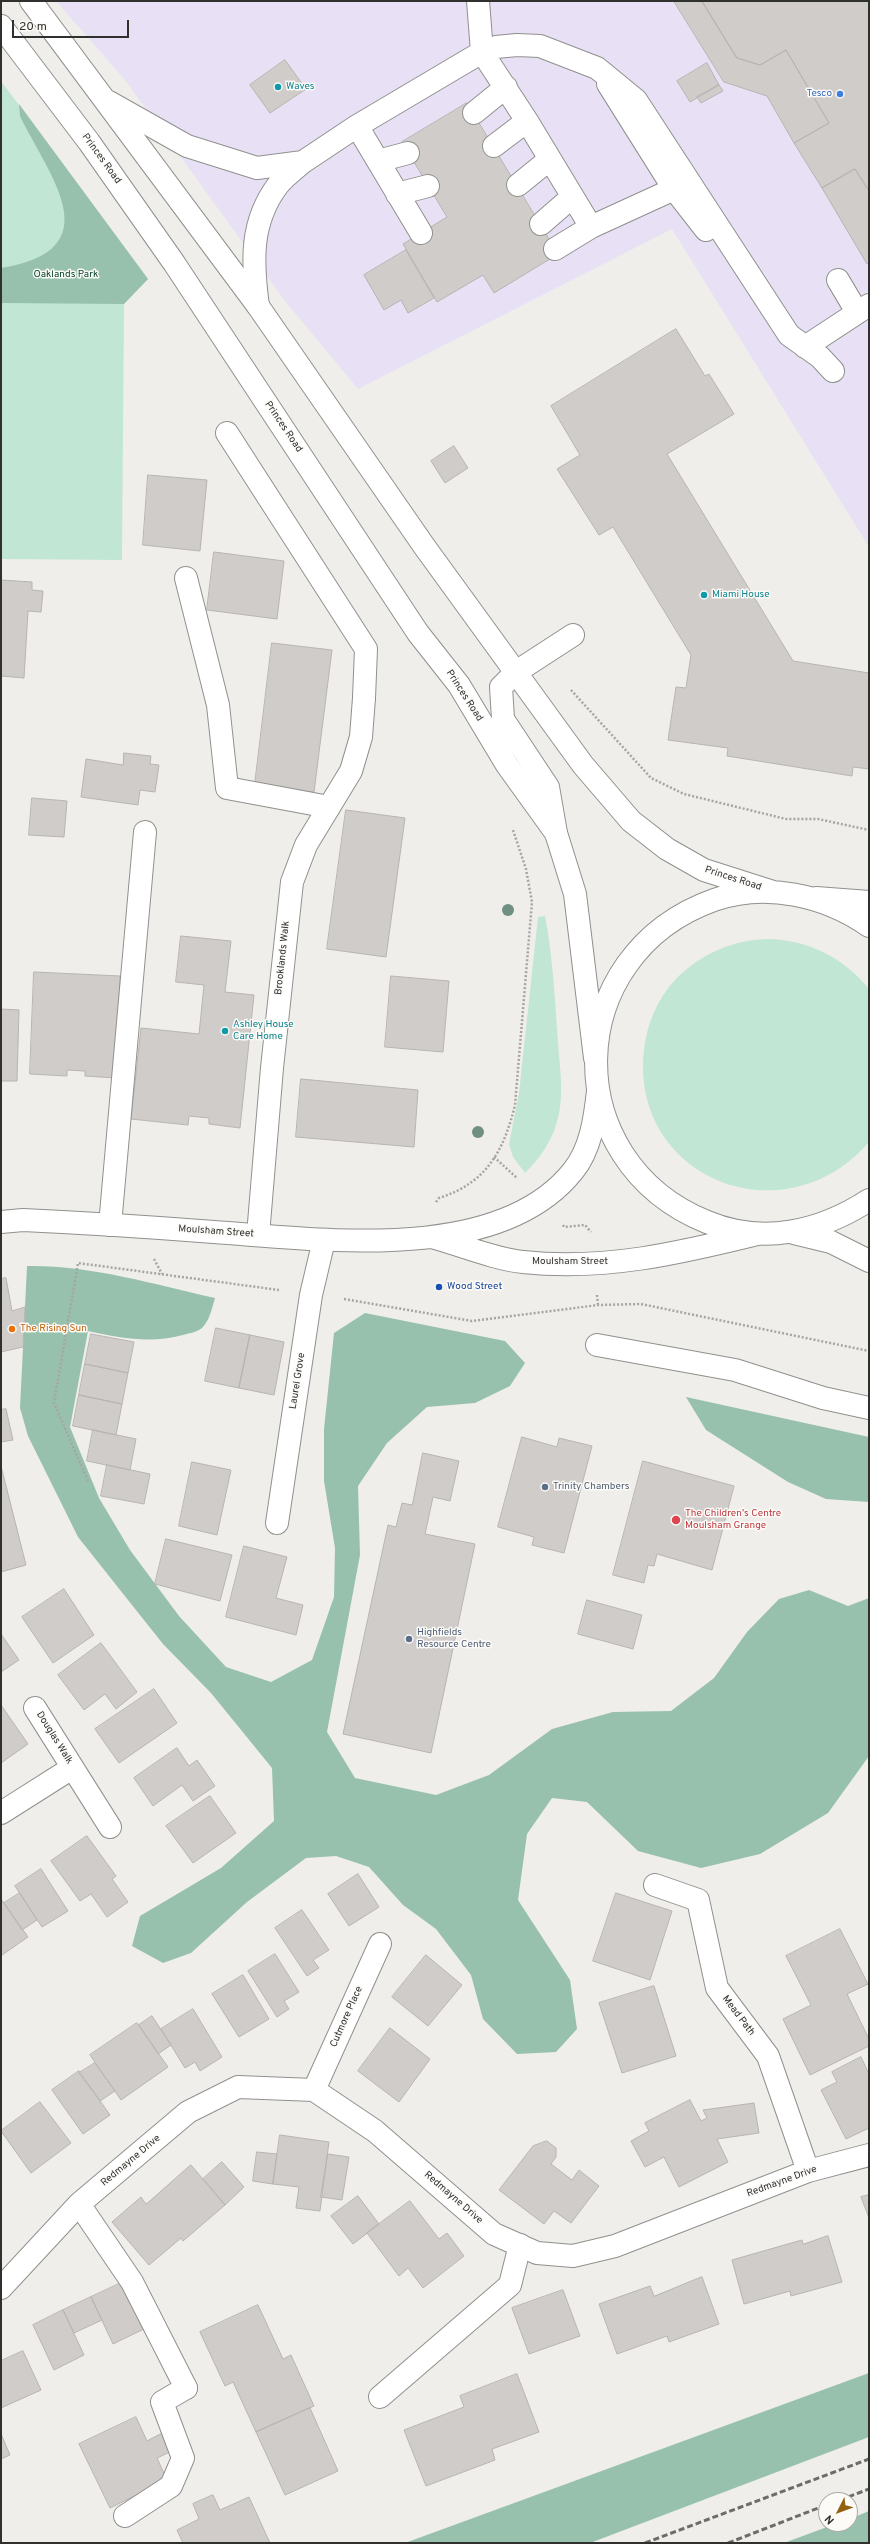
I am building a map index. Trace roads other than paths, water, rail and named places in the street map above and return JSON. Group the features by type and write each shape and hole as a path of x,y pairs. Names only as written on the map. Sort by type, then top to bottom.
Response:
{"main road":[{"name":"Princes Road","path":"31,1 109,102 258,306 424,546 583,765 631,821 667,849 704,870 773,892"},
{"path":"478,1 482,52 528,121 590,228"},
{"name":"Princes Road","path":"1,26 89,142 174,263 418,633 459,685 507,765 556,833"},
{"path":"258,306 253,267 255,236 263,209 278,184 303,162 357,126 482,52 503,47 540,46 598,68 636,100 797,341"},
{"path":"598,68 674,189 797,341 833,371"},
{"path":"474,113 506,87"},
{"path":"109,102 187,146 257,168 303,162"},
{"path":"494,146 528,121"},
{"path":"357,126 421,233"},
{"path":"378,160 408,153"},
{"path":"518,185 550,159"},
{"path":"397,194 428,186"},
{"path":"555,248 590,228 674,189"},
{"path":"541,224 572,197"},
{"path":"797,341 863,309 838,280"},
{"name":"Brooklands Walk","path":"227,433 366,649 361,737 351,771 306,845 292,882 273,1060 258,1235"},
{"path":"186,578 218,705 227,788 329,807"},
{"path":"516,672 573,635"},
{"name":"Princes Road","path":"516,672 501,687 503,719 548,787 556,833 575,894 595,1058"},
{"path":"110,1224 145,832"},
{"path":"869,902 808,897 773,892 736,895 699,906 664,926 649,938 631,958 614,986 600,1021 595,1058 598,1091 605,1118 616,1143 633,1170 653,1191 669,1203 694,1217 720,1228 757,1234 791,1232 838,1218 869,1200"},
{"path":"808,897 845,912 869,926"},
{"name":"Moulsham Street","path":"1,1222 23,1220 110,1224 324,1240 409,1241 432,1237 486,1225 518,1214 540,1202 559,1186 574,1170 584,1152 594,1122 598,1091"},
{"path":"791,1232 831,1242 869,1261"},
{"name":"Moulsham Street","path":"432,1237 522,1262 594,1264 673,1255 757,1234"},
{"name":"Laurel Grove","path":"277,1523 312,1295 324,1240"},
{"path":"597,1345 734,1370 823,1398 869,1408"},
{"name":"Douglas Walk","path":"35,1708 110,1827"},
{"name":"Douglas Walk","path":"1,1813 72,1768"},
{"name":"Mead Path","path":"655,1885 698,1900 717,1988 768,2056 808,2171"},
{"name":"Cutmore Place","path":"314,2090 380,1944"},
{"name":"Redmayne Drive","path":"1,2288 79,2204 188,2112 238,2087 314,2090 375,2130 494,2234 537,2253 573,2256 615,2246 808,2171 869,2155"},
{"path":"79,2204 132,2282 186,2388 162,2402 183,2458 171,2486 125,2516"},
{"path":"380,2397 510,2285 520,2245"}],"railway":[{"path":"645,2543 869,2459"},
{"path":"858,2493 869,2489"},
{"path":"728,2543 818,2508"}],"place":[{"name":"Waves","path":"278,87"},
{"name":"Tesco","path":"840,94"},
{"name":"Miami House","path":"704,595"},
{"name":"Ashley House Care Home","path":"225,1031"},
{"name":"Wood Street","path":"439,1287"},
{"name":"The Rising Sun","path":"12,1329"},
{"name":"Trinity Chambers","path":"545,1487"},
{"name":"The Children's Centre Moulsham Grange","path":"676,1520"},
{"name":"Highfields Resource Centre","path":"409,1639"}],"park label":[{"name":"Oaklands Park","path":"66,275"}]}
